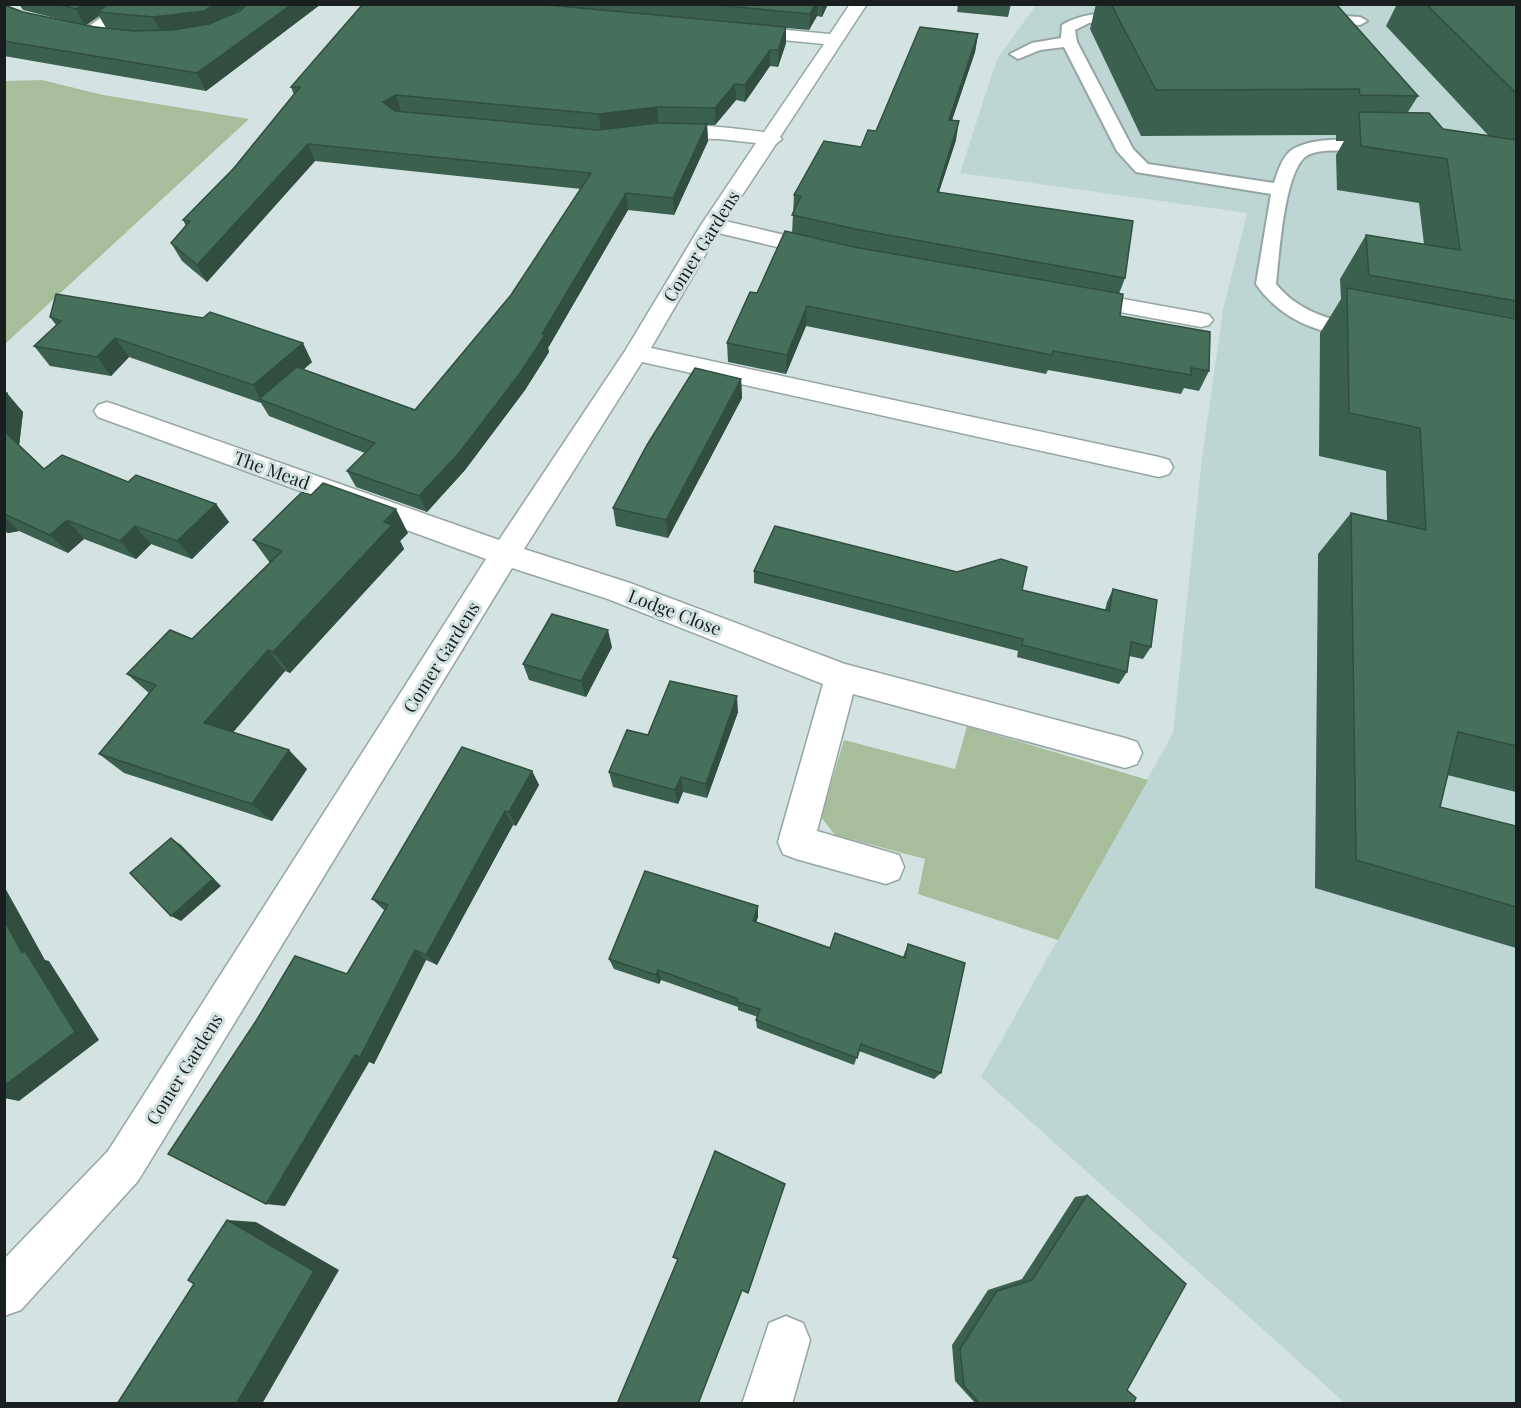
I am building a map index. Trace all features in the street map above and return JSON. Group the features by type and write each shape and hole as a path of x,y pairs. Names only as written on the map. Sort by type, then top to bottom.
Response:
{"street":[{"name":"Comer Gardens","path":"4,1293 123,1166 506,554 636,353 712,225 772,139 859,4"},
{"path":"69,28 119,37"},
{"path":"722,29 836,40"},
{"path":"648,133 719,133 772,139"},
{"path":"712,225 842,255"},
{"path":"1061,295 1143,299 1201,320"},
{"path":"636,353 1159,467"},
{"name":"The Mead","path":"107,411 506,554"},
{"name":"Lodge Close","path":"506,554 620,591 841,677 1125,753"},
{"path":"841,677 796,842 886,867"},
{"path":"767,1404 786,1340"}],"lane":[{"path":"90,32 130,4"},
{"path":"1152,16 1092,18 1076,22 1067,28 1069,42 1126,151 1142,168 1281,190"},
{"path":"1292,17 1359,21"},
{"path":"1018,54 1037,46 1069,42"},
{"path":"1380,336 1345,330 1294,314 1278,302 1266,284 1281,190 1289,162 1299,152 1317,148 1394,149"}],"shaded area":[{"path":"1494,4 1516,8 1516,1403 1345,1403 981,1077 1173,733 1202,458 1223,310 1247,213 960,173 997,59 1036,5"}],"green space":[{"path":"42,80 103,95 249,119 5,344 5,81"},
{"path":"967,726 1148,780 1058,940 918,894 925,859 835,835 821,817 844,740 955,769"}],"building":[{"path":"58,4 83,4 76,9"},
{"path":"108,4 214,4 204,11 153,17 98,12"},
{"path":"247,4 292,4 197,73 4,41 4,5 23,12 95,27 134,31 173,30 209,24 240,11"},
{"path":"363,4 537,4 786,27 778,50 770,50 745,85 735,84 715,108 657,107 599,114 396,95 383,102 395,111 598,130 658,123 707,124 673,198 626,193 542,334 545,335 520,373 459,453 419,496 347,471 375,443 259,399 297,367 415,410 511,295 591,173 308,144 197,265 171,243 190,221 183,220 234,168 300,87 291,87"},
{"path":"706,4 815,4 810,14"},
{"path":"1111,4 1336,4 1418,96 1360,95 1359,89 1156,90"},
{"path":"1426,4 1516,4 1516,93"},
{"path":"920,27 978,34 949,120 959,121 937,192 1133,221 1125,278 855,229 792,215 801,196 794,195 824,141 861,147 868,130 876,131"},
{"path":"1359,112 1429,113 1443,129 1516,140 1516,301 1369,275 1366,235 1460,250 1447,159 1361,146"},
{"path":"785,231 854,247 1123,294 1120,316 1210,332 1209,371 1191,368 1191,375 1053,351 1052,355 807,306 787,355 727,343 750,292 757,293"},
{"path":"1347,288 1516,319 1516,746 1458,732 1440,807 1516,826 1516,907 1356,860 1351,513 1426,530 1420,428 1349,413"},
{"path":"56,294 203,318 210,312 303,343 253,385 115,338 97,357 34,346 61,321 50,317"},
{"path":"695,368 741,379 666,520 613,508 647,445"},
{"path":"7,393 4,410 4,394"},
{"path":"4,431 44,469 62,455 128,482 136,475 216,504 177,541 135,526 120,541 67,520 50,535 4,514"},
{"path":"323,483 396,509 384,522 392,525 273,652 268,650 204,723 289,750 252,804 99,754 156,685 127,674 170,630 192,639 282,551 253,540 302,492 311,495"},
{"path":"775,526 957,572 1001,559 1027,567 1022,590 1109,611 1113,589 1157,600 1151,647 1131,642 1127,672 1022,645 1023,639 754,571"},
{"path":"552,614 608,630 581,681 523,664"},
{"path":"670,681 737,696 706,784 681,777 675,790 609,772 627,730 648,735"},
{"path":"462,747 532,771 509,812 505,811 426,955 415,950 360,1057 355,1055 266,1204 168,1154 256,1021 295,956 347,974 388,905 372,899"},
{"path":"171,838 213,879 171,916 130,873"},
{"path":"645,871 758,906 753,921 830,948 835,933 905,958 908,944 965,963 941,1073 861,1044 857,1058 756,1020 760,1009 737,1002 738,999 658,970 656,975 609,959"},
{"path":"4,920 22,953 25,951 75,1032 4,1086"},
{"path":"715,1151 785,1184 748,1293 742,1290 698,1404 617,1404 678,1259 673,1257"},
{"path":"1087,1195 1186,1284 1127,1390 1136,1398 1133,1404 980,1404 964,1386 960,1349 997,1291 1032,1280"},
{"path":"227,1220 314,1271 236,1404 117,1404 194,1284 188,1280"}]}
